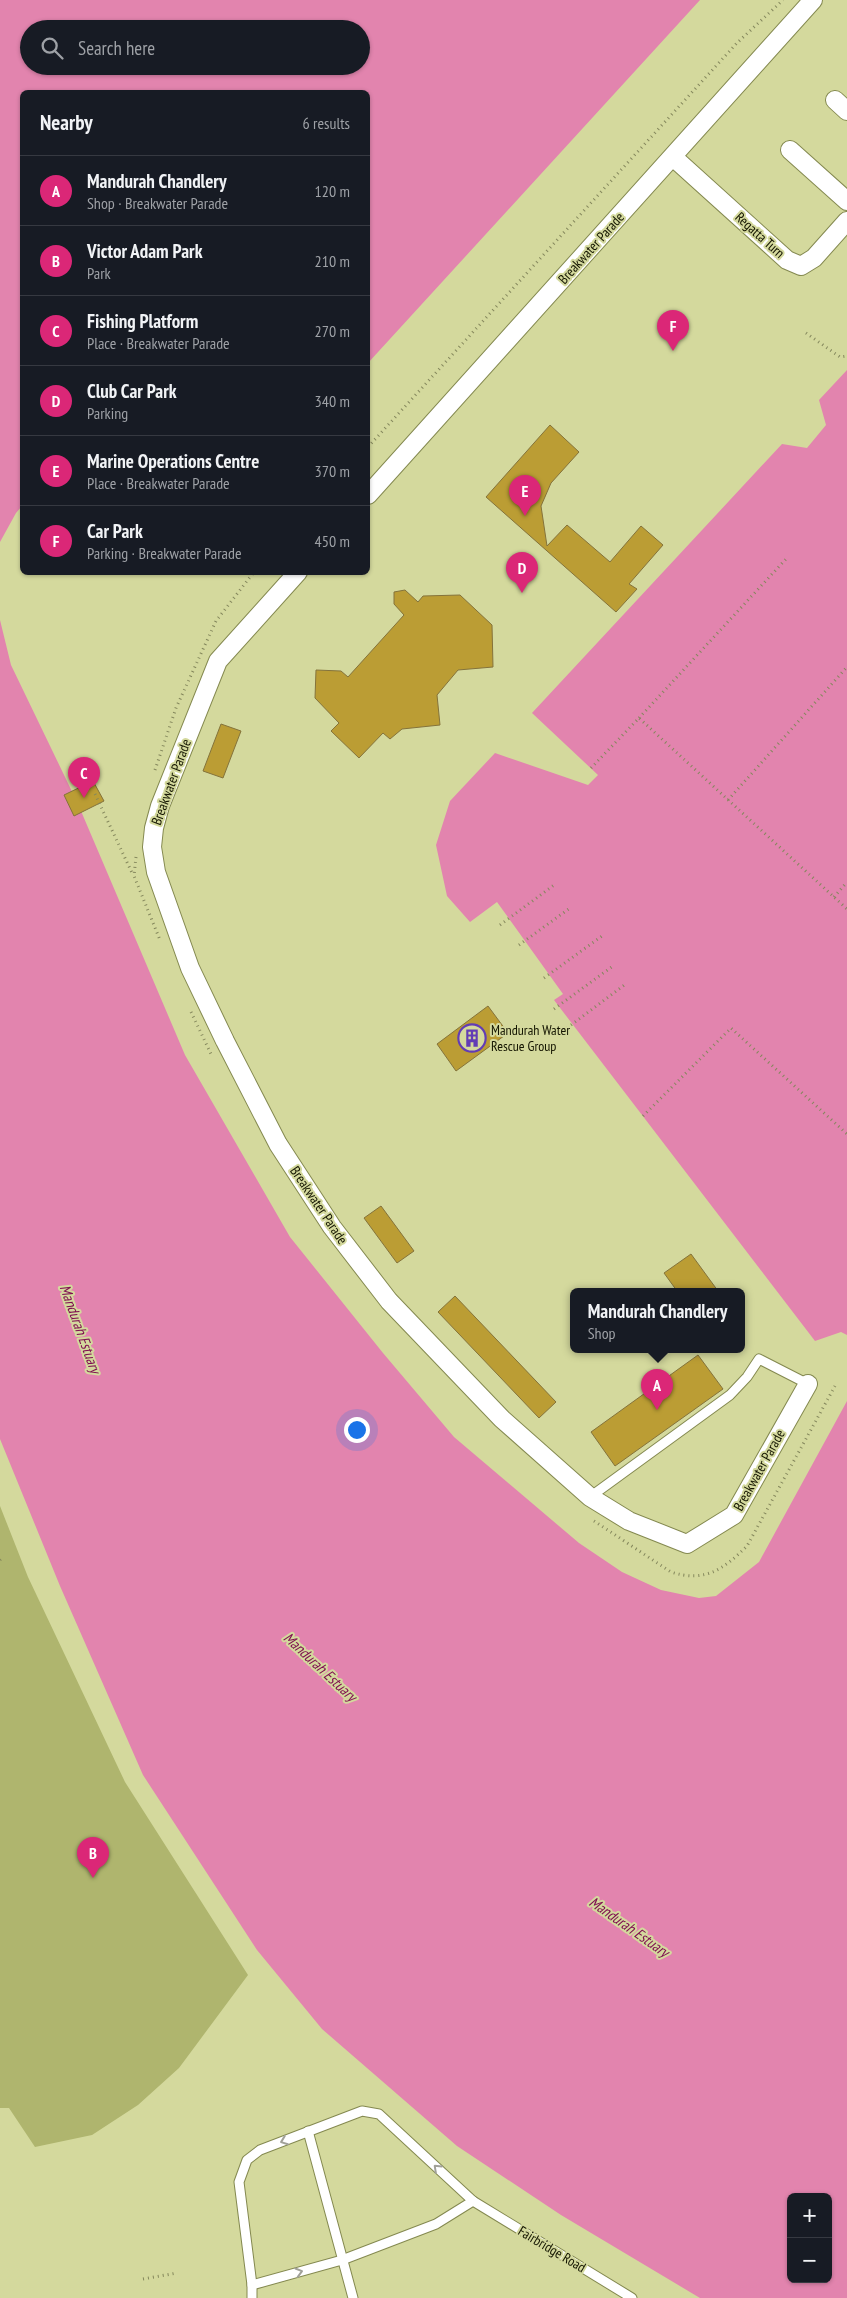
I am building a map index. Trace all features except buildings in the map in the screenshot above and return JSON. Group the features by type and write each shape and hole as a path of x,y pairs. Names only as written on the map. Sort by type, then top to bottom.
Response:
{"street":[{"name":"Breakwater Parade","path":"370,493 813,0"},
{"path":"790,150 847,201"},
{"name":"Regatta Turn","path":"673,157 787,260 801,266 814,258 847,220"},
{"name":"Breakwater Parade","path":"295,575 218,661 160,806 154,828 152,847 156,872 190,968 278,1144 332,1227 389,1302 502,1419 590,1497 628,1521 687,1544 734,1515 808,1384"}],"lane":[{"path":"590,1497 730,1395 747,1377 759,1359 808,1384"},
{"name":"Fairbridge Road","path":"252,2298 239,2182 247,2160 260,2150 362,2111 378,2114 473,2201 632,2298"},
{"path":"308,2131 353,2298"},
{"path":"252,2285 342,2260 436,2224 473,2201"}],"path":[{"path":"370,445 737,43 783,0"},
{"path":"806,333 840,357 847,356"},
{"path":"592,768 786,559"},
{"path":"154,775 176,708 216,621 252,575"},
{"path":"728,800 847,668"},
{"path":"639,718 847,909"},
{"path":"94,794 134,876 163,946"},
{"path":"134,876 136,848"},
{"path":"834,897 847,882"},
{"path":"500,925 554,885"},
{"path":"519,945 570,908"},
{"path":"544,978 602,936"},
{"path":"554,1009 613,966"},
{"path":"567,1028 627,983"},
{"path":"189,1008 214,1060"},
{"path":"643,1116 731,1028 847,1134"},
{"path":"591,1519 671,1572 684,1576 713,1573 729,1564 747,1546 834,1386"},
{"path":"143,2279 177,2273"}],"green space":[{"path":"0,1506 28,1577 125,1782 248,1975 179,2068 138,2105 92,2135 35,2147 9,2108 0,2108"}],"water":[{"path":"0,0 700,0 370,361 370,90 20,90 20,508 0,542"},
{"path":"847,370 847,1335 841,1332 815,1341 554,1000 563,994 497,902 470,922 447,896 436,845 450,801 495,753 588,785 598,775 532,713 782,444 807,448 826,425 819,400"},
{"name":"Mandurah Estuary","path":"0,620 11,665 78,804 185,1055 290,1237 383,1353 454,1437 579,1543 622,1572 661,1590 699,1598 716,1596 759,1562 847,1401 847,2298 700,2298 561,2215 457,2146 322,2029 257,1950 143,1775 60,1586 0,1439"}],"place":[{"name":"Car Park","path":"673,351"},
{"name":"Marine Operations Centre","path":"525,516"},
{"name":"Club Car Park","path":"522,593"},
{"name":"Fishing Platform","path":"84,798"},
{"name":"Mandurah Water Rescue Group","path":"472,1038"},
{"name":"Mandurah Chandlery","path":"657,1410"},
{"name":"Victor Adam Park","path":"93,1878"}]}
